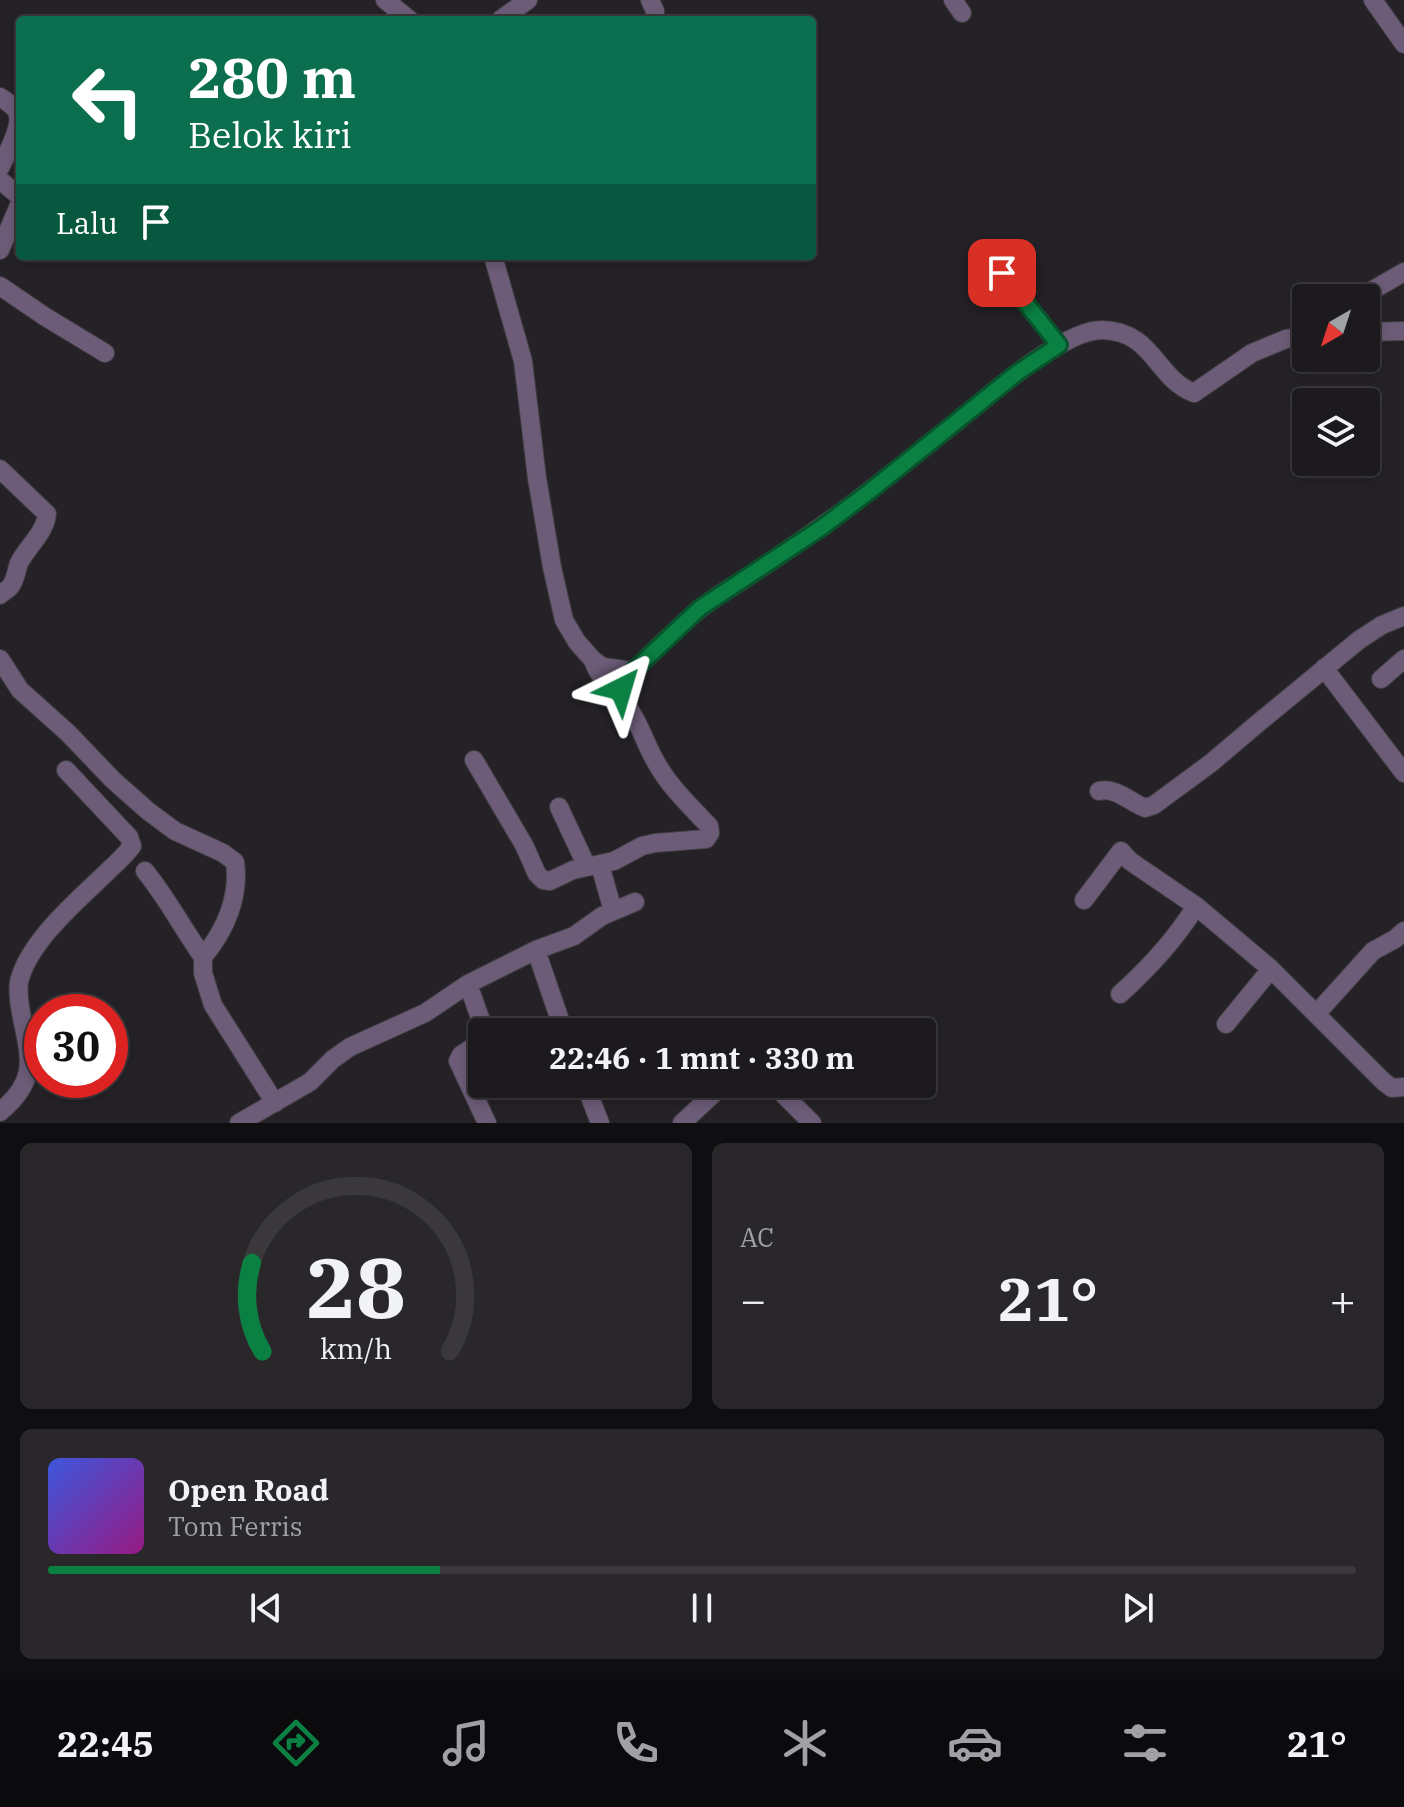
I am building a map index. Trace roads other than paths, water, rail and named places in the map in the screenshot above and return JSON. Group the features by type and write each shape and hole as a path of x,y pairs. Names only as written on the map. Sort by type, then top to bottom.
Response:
{"street":[{"path":"385,0 405,16"},
{"path":"506,16 528,0"},
{"path":"1373,0 1404,44"},
{"path":"0,97 16,110"},
{"path":"0,168 16,132"},
{"path":"0,180 16,205"},
{"path":"0,250 16,213"},
{"path":"494,260 523,361 537,478 564,620 593,660 603,667 633,671"},
{"path":"1380,286 1404,272"},
{"path":"1002,273 1059,345"},
{"path":"0,286 105,353"},
{"path":"622,698 622,684 633,671 700,608 821,528 1017,373 1059,345 1100,330 1134,337 1181,388 1194,393 1252,353 1292,336"},
{"path":"1380,332 1404,331"},
{"path":"1286,339 1292,338"},
{"path":"0,469 47,514 37,537 19,564 14,581 0,595"},
{"path":"1099,791 1105,789 1118,793 1145,808 1154,805 1211,763 1324,668 1372,632 1404,616"},
{"path":"0,659 20,690 148,811 175,831 223,853 235,862 233,898 227,922 203,957"},
{"path":"1381,679 1404,659"},
{"path":"474,760 543,880 550,881 560,875 596,869 642,846 706,839 710,833 709,826 662,773 641,727 622,698 597,672 593,660"},
{"path":"1324,668 1404,773"},
{"path":"0,1112 22,1089 30,1063 18,998 19,981 26,965 55,923 132,846 129,837 66,770"},
{"path":"559,807 596,869 612,910"},
{"path":"1084,900 1121,851 1130,861 1196,906 1271,969 1384,1082 1392,1088 1404,1087"},
{"path":"145,871 164,894 203,957 203,973 213,1005 275,1103"},
{"path":"239,1123 310,1082 350,1047 425,1013 468,984 536,950 574,936 612,910 635,902"},
{"path":"1120,994 1158,958 1196,906"},
{"path":"1317,1013 1373,951 1404,931"},
{"path":"536,950 559,1018"},
{"path":"1226,1024 1271,969"},
{"path":"468,984 480,1018"},
{"path":"468,1050 458,1061 468,1082"},
{"path":"475,1098 487,1123"},
{"path":"590,1098 600,1123"},
{"path":"682,1123 709,1098"},
{"path":"787,1098 812,1123"}]}
